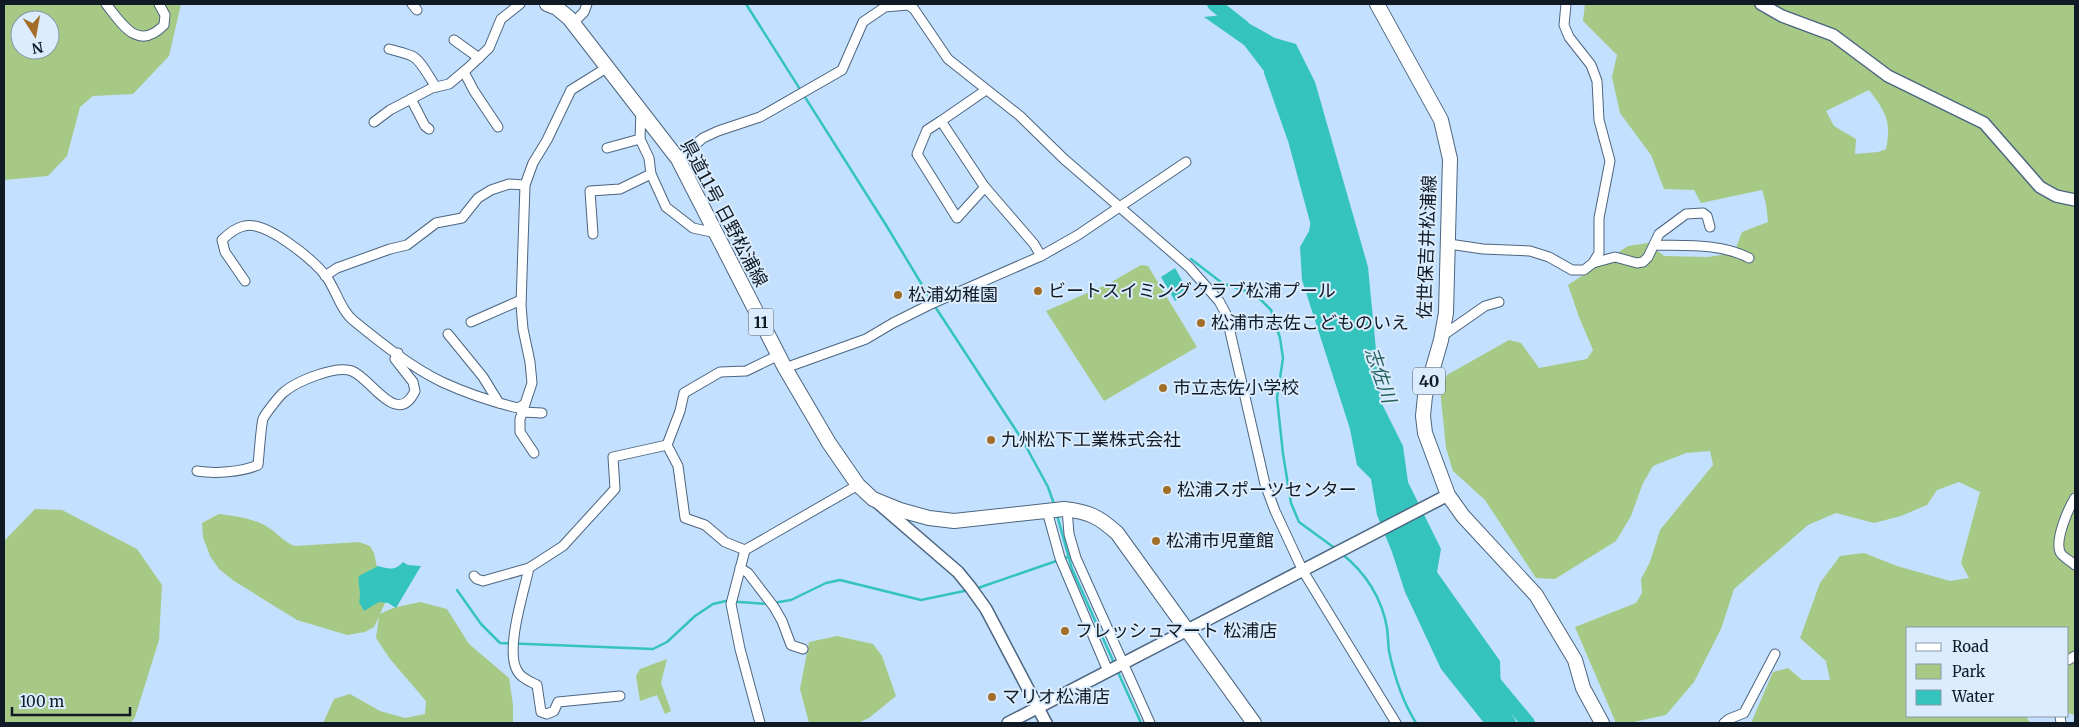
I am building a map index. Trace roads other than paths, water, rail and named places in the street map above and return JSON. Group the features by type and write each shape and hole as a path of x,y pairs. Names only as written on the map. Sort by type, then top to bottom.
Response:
{"main road":[{"name":"県道11号 日野松浦線","path":"547,4 557,8 573,23 678,159 782,362 829,443 858,485 873,498 907,512 954,522 1065,509 1082,511 1100,518 1116,533 1254,723"},
{"name":"佐世保吉井松浦線","path":"1377,4 1441,120 1450,159 1446,313 1442,336 1425,396 1423,416 1425,434 1442,498 1463,516 1536,595 1575,660 1583,688 1602,723"}],"street":[{"path":"106,4 119,22 133,35 145,36 157,32 164,25 164,15 159,4"},
{"path":"374,122 390,110 411,99 436,87 449,84 464,72 488,48 501,19 520,4"},
{"path":"573,23 584,12 587,4"},
{"path":"1448,244 1483,249 1530,251 1549,256 1572,270 1584,270 1599,254 1599,218 1610,160 1599,120 1597,81 1591,65 1569,37 1564,25 1566,4"},
{"path":"1761,4 1782,16 1833,35 1888,76 1984,123 2040,187 2056,196 2075,200"},
{"path":"678,159 703,138 760,117 842,70 863,22 885,7 908,5 914,9 948,59 1020,116 1064,159 1155,236 1189,267 1219,301 1226,314 1265,484 1275,512 1303,571 1396,723"},
{"path":"454,40 479,58"},
{"path":"389,49 413,56 420,62 436,87"},
{"path":"534,453 520,432 520,419 532,382 523,329 521,300 525,185 533,163 547,140 570,90 608,67"},
{"path":"464,72 498,127"},
{"path":"985,187 957,218 918,154 927,130 986,90"},
{"path":"411,99 425,126 429,129"},
{"path":"641,111 640,139 649,158 650,174 666,207 693,228 716,233"},
{"path":"941,120 985,187 1034,244 1041,256"},
{"path":"607,148 640,139"},
{"path":"666,445 680,411 684,393 720,372 746,371 866,339 893,323 938,301 1041,256 1078,235 1186,162"},
{"path":"594,234 590,191 620,189 650,174"},
{"path":"325,276 337,268 390,249 407,245 436,223 462,218 478,198 492,190 509,184 525,185"},
{"path":"1593,262 1615,257 1637,263 1643,262 1648,258 1659,234 1686,214 1703,213 1710,228"},
{"path":"245,281 225,252 222,240 230,232 245,225 264,228 297,249 325,276 352,320 398,353 442,382 499,403 542,413"},
{"path":"1654,245 1700,246 1732,250 1749,258"},
{"path":"471,322 521,300"},
{"path":"1442,336 1485,306 1499,302"},
{"path":"448,334 484,377 499,403"},
{"path":"197,471 249,469 258,465 263,420 283,392 316,375 343,370 353,371 372,386 383,399 400,405 406,404 414,392 413,382 395,359 398,353"},
{"path":"666,445 678,466 685,518 705,524 725,542 745,550"},
{"path":"474,576 483,581 529,568 563,546 615,489 613,457 666,445"},
{"path":"760,723 740,649 732,600 745,550 858,485"},
{"path":"873,498 958,572 973,591 986,609 1046,723"},
{"path":"1008,723 1187,632 1442,498"},
{"path":"2075,498 2066,516 2059,543 2062,555 2075,565"},
{"path":"1065,509 1072,548 1115,667"},
{"path":"1047,511 1061,560 1115,667 1150,723"},
{"path":"529,568 514,643 513,661 518,674 537,685 541,712 547,714 554,711 558,702 620,696"},
{"path":"740,568 748,573 759,590 772,604 782,621 791,645 803,648"},
{"path":"1724,723 1744,713 1775,654"}],"water":[{"path":"1232,14 1275,38 1296,44 1315,82 1368,267 1381,402 1403,446 1408,482 1441,549 1437,572 1500,661 1501,696 1517,723 1484,723 1441,669 1405,592 1377,515 1371,479 1357,465 1350,429 1302,280 1300,247 1309,231 1316,196 1305,157 1283,96 1244,45 1204,17"},
{"path":"1175,268 1189,293 1175,301 1161,277"},
{"path":"403,562 408,565 421,566 396,608 388,603 379,602 364,611 359,602 359,576 378,566 392,568 397,567"}],"waterway":[{"path":"746,4 886,225 936,308 1023,441 1048,487 1054,504"},
{"name":"志佐川","path":"1214,4 1243,27"},
{"name":"志佐川","path":"1271,72 1295,140 1318,225"},
{"path":"1191,259 1222,283 1255,294 1271,310 1280,338 1283,358 1277,398 1291,503 1299,522 1336,549"},
{"path":"1057,515 1072,569 1114,663"},
{"path":"1342,554 1365,577 1377,596 1385,617 1389,651 1394,669 1403,697 1416,723"},
{"path":"975,589 1068,557"},
{"path":"773,603 791,600 826,583 840,580 921,600 969,590"},
{"path":"457,590 481,624 500,643 653,649 667,642 695,616 713,604 726,601 768,604"},
{"path":"1117,670 1141,723"},
{"name":"志佐川","path":"1489,676 1528,723"}],"place":[{"name":"ビートスイミングクラブ松浦プール","path":"1038,291"},
{"name":"松浦幼稚園","path":"898,295"},
{"name":"松浦市志佐こどものいえ","path":"1201,323"},
{"name":"市立志佐小学校","path":"1163,388"},
{"name":"九州松下工業株式会社","path":"991,440"},
{"name":"松浦スポーツセンター","path":"1167,490"},
{"name":"松浦市児童館","path":"1156,541"},
{"name":"フレッシュマート 松浦店","path":"1065,631"},
{"name":"マリオ松浦店","path":"992,697"}]}
